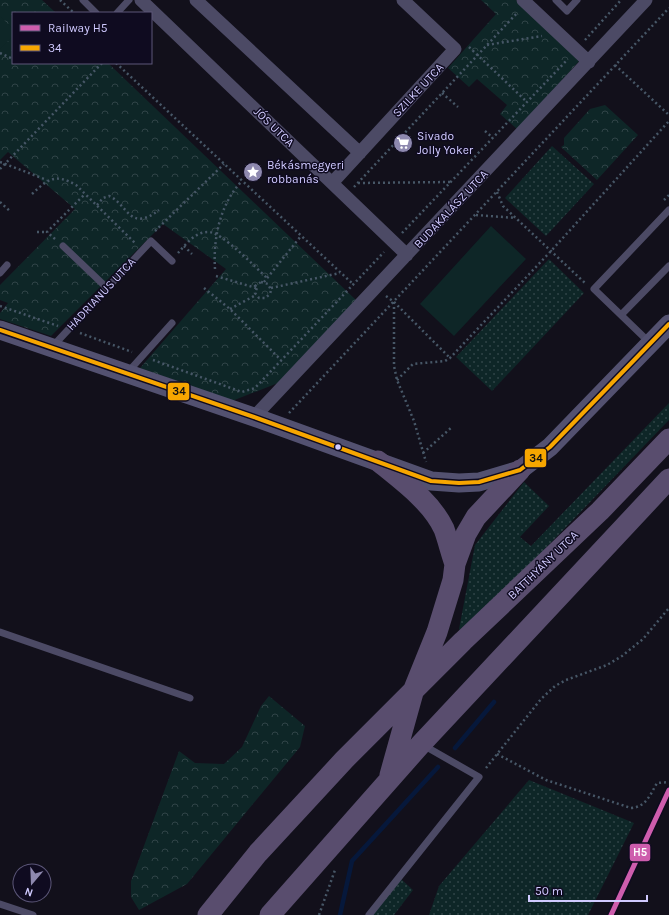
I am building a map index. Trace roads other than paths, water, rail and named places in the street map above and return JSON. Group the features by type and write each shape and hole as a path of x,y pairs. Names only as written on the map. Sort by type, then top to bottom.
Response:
{"main road":[{"name":"BATTHYÁNY UTCA","path":"208,915 269,841 344,760 414,689 600,511 669,439"},
{"path":"378,461 411,489 430,508 443,528 455,564"},
{"path":"389,780 414,689 437,632 453,580 455,564 466,534 476,517 520,470"},
{"path":"270,915 421,744 669,479"}],"street":[{"name":"JÓS UTCA","path":"141,0 407,255"},
{"path":"196,0 360,153"},
{"name":"SZILKE UTCA","path":"332,183 455,49 403,0"},
{"name":"BUDAKALÁSZ UTCA","path":"260,411 646,0"},
{"path":"521,5 577,50 589,62"},
{"path":"0,330 127,374 260,411 378,461 431,481 460,483 479,482 520,470 550,447 669,324"}],"lane":[{"path":"83,0 95,12"},
{"path":"118,12 129,0"},
{"path":"556,0 567,11 577,0"},
{"path":"650,344 594,289 669,210"},
{"name":"HADRIANUS UTCA","path":"52,348 108,288 141,248 151,241 172,261"},
{"path":"63,246 108,288"},
{"path":"0,273 8,265"},
{"path":"621,315 669,266"},
{"path":"127,374 172,323"},
{"path":"0,632 190,698"},
{"path":"369,915 479,777 421,744"},
{"path":"0,904 33,915"}],"waterway":[{"path":"455,748 494,702"},
{"path":"340,915 352,861 438,767"}],"rail line":[{"name":"H5","path":"611,915 669,790"}],"place":[{"name":"Sivado Jolly Yoker","path":"403,143"},
{"name":"Békásmegyeri robbanás","path":"253,172"}]}
